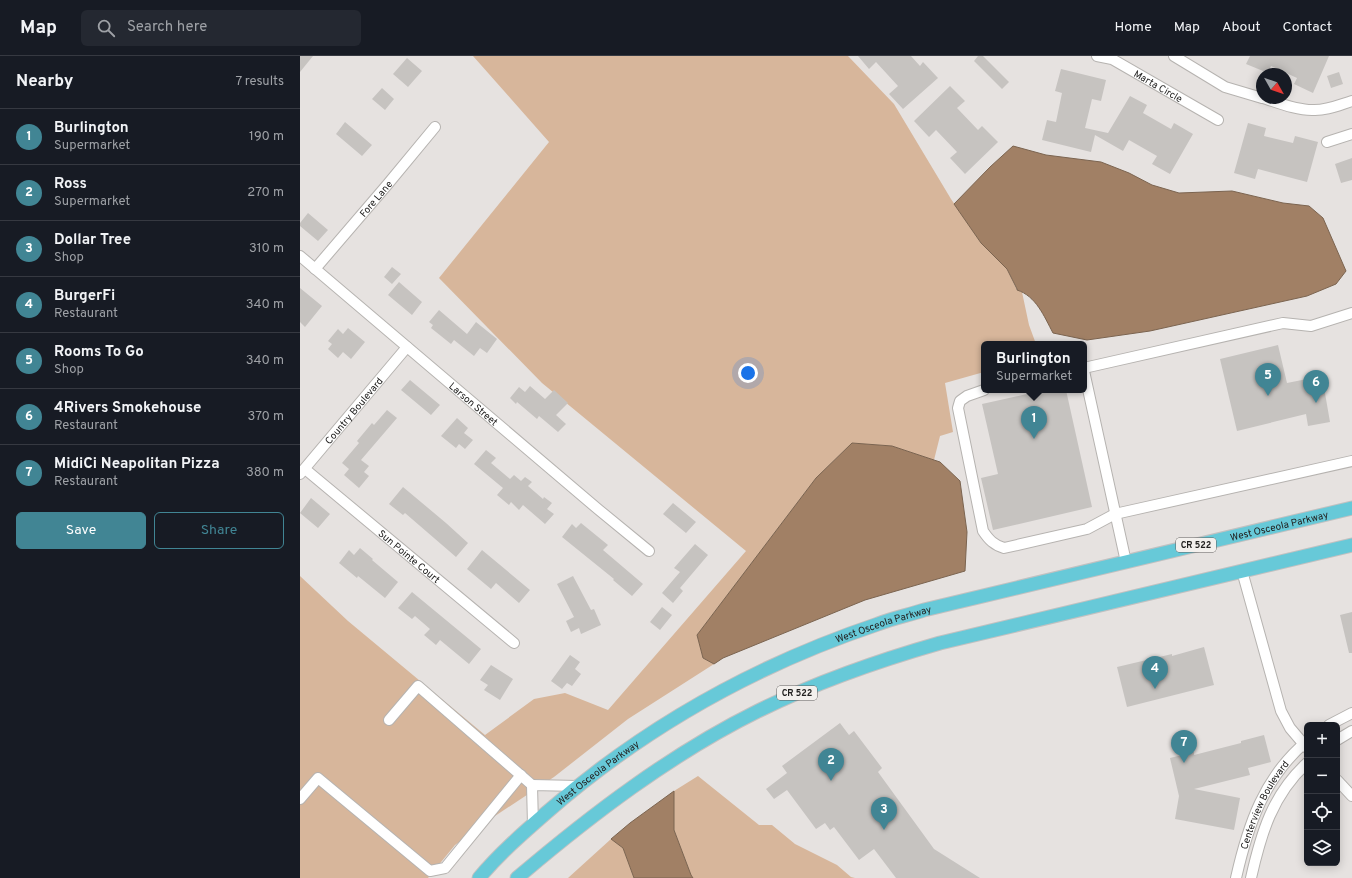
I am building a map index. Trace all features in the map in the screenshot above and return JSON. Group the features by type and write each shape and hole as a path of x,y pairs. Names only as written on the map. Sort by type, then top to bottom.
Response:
{"main road":[{"name":"West Osceola Parkway","path":"479,878 533,825 578,786 638,742 689,709 774,664 824,643 879,623 924,610 1352,508"},
{"name":"CR 522","path":"517,878 589,819 628,790 673,760 717,733 804,690 887,658 940,643 1352,545"}],"street":[{"name":"Marta Circle","path":"1097,56 1112,59 1218,120"},
{"path":"1174,56 1225,87 1256,96"},
{"path":"1283,104 1313,111 1352,101"},
{"name":"Fore Lane","path":"315,269 435,127"},
{"path":"1327,142 1352,134"},
{"name":"Larson Street","path":"300,256 649,551"},
{"path":"1087,368 1283,323 1311,326 1352,313"},
{"name":"Country Boulevard","path":"302,471 408,347"},
{"path":"1087,383 1126,562"},
{"path":"981,391 960,401 958,408 983,531 988,539 995,545 1004,548 1087,529 1115,514 1352,461"},
{"name":"Sun Pointe Court","path":"302,471 514,643"},
{"path":"1242,571 1281,711 1290,728 1304,742"},
{"path":"389,720 418,686 532,785 578,786"},
{"path":"1335,722 1352,713"},
{"path":"1340,738 1352,731"},
{"name":"Centerview Boulevard","path":"1236,878 1246,837 1257,807 1266,790 1276,776 1304,746"},
{"name":"Centerview Boulevard","path":"1251,878 1260,840 1266,822 1275,803 1304,766"},
{"path":"300,799 318,778 427,874 445,868 521,776"},
{"path":"1340,783 1352,796"},
{"path":"532,785 533,825"}],"shaded area":[{"path":"473,56 848,56 894,104 951,199 981,243 1007,269 1017,290 1022,292 1029,325 1035,341 981,341 981,373 945,383 953,432 940,436 934,460 892,446 852,443 816,478 697,635 703,658 714,664 628,719 554,777 486,822 455,845 428,878 300,878 300,576 348,621 485,735 534,699 565,693 608,710 746,551 542,383 439,278 549,142"},
{"path":"1013,146 1046,155 1101,162 1129,173 1152,185 1179,193 1232,191 1283,203 1309,206 1323,218 1346,271 1336,284 1307,296 1150,331 1087,340 1053,333 1039,307 1024,293 1017,290 1007,269 981,243 954,204"},
{"path":"852,443 892,446 940,462 960,481 967,532 965,571 865,600 723,658 714,664 703,658 697,635 816,478"},
{"path":"698,776 759,825 772,825 795,844 837,865 851,877 855,878 693,878 674,830 674,791"},
{"path":"674,791 674,830 693,878 634,878 623,848 611,839 630,823"},
{"path":"611,839 623,848 634,878 568,878"}],"building":[{"path":"300,56 313,56 300,72"},
{"path":"858,56 911,56 920,66 923,62 938,78 903,109 889,94 898,86 876,62 869,69"},
{"path":"978,56 983,56 1009,82 1002,89 974,61"},
{"path":"1250,56 1329,56 1313,93 1294,84 1297,78 1292,76 1292,68 1275,68 1271,66 1270,68 1256,68 1246,64"},
{"path":"407,58 422,71 408,87 393,74"},
{"path":"1061,69 1106,80 1101,101 1092,99 1085,128 1108,133 1130,96 1147,105 1143,113 1171,129 1174,123 1193,134 1170,174 1152,164 1157,156 1129,140 1123,151 1095,135 1091,152 1042,140 1047,120 1056,122 1062,93 1055,91"},
{"path":"1339,72 1343,84 1331,88 1327,76"},
{"path":"950,86 965,101 957,108 978,130 982,126 998,142 965,174 950,158 957,152 936,130 929,137 914,121"},
{"path":"382,88 394,99 385,110 372,99"},
{"path":"345,122 372,145 362,156 336,134"},
{"path":"1248,123 1266,128 1264,136 1293,143 1295,136 1318,142 1307,182 1258,169 1255,179 1234,173"},
{"path":"1352,158 1352,180 1341,183 1335,164"},
{"path":"308,213 328,230 318,241 300,226 300,223"},
{"path":"392,267 401,274 392,284 384,277"},
{"path":"399,282 422,302 412,315 388,295"},
{"path":"300,288 322,306 305,327 300,322"},
{"path":"439,310 467,334 476,322 497,339 487,353 480,348 474,356 454,340 451,344 431,328 433,325 429,322"},
{"path":"348,328 365,342 351,359 343,352 338,358 328,349 332,344 328,341 338,329 343,334"},
{"path":"1278,345 1287,383 1322,376 1330,422 1308,426 1306,414 1237,431 1220,359"},
{"path":"410,380 440,405 431,415 401,390"},
{"path":"530,386 545,399 554,390 568,403 556,415 566,424 558,432 539,416 537,419 510,398 519,387 525,392"},
{"path":"1032,393 1067,393 1092,507 993,530 981,478 998,474 982,404"},
{"path":"387,410 397,418 361,460 369,466 364,472 369,476 359,488 344,475 349,469 342,463 359,443 357,441 372,423 374,425"},
{"path":"457,418 468,428 464,433 473,440 465,449 459,444 456,448 441,436"},
{"path":"486,450 496,458 491,463 510,479 514,475 521,481 525,477 532,482 528,486 543,499 544,497 552,503 547,509 554,514 545,524 523,505 519,510 511,502 509,505 497,495 503,488 474,464"},
{"path":"403,487 468,543 456,557 405,513 403,515 389,504"},
{"path":"311,498 330,514 318,528 300,513"},
{"path":"673,503 696,522 686,533 663,514"},
{"path":"581,523 608,545 603,550 643,584 632,596 613,580 614,579 562,537 572,524 576,528"},
{"path":"695,544 708,555 680,588 683,591 673,603 662,593 680,572 674,568"},
{"path":"360,548 398,582 385,598 339,563 349,550 354,555"},
{"path":"482,550 530,590 519,603 496,583 491,589 467,569"},
{"path":"573,576 591,610 594,609 601,625 581,634 579,628 571,632 566,621 574,617 557,584"},
{"path":"412,592 481,649 469,664 440,640 436,645 424,635 430,629 415,616 412,619 398,608"},
{"path":"662,607 672,615 660,630 650,622"},
{"path":"1352,612 1352,653 1349,653 1340,615"},
{"path":"1204,647 1214,685 1127,707 1117,667 1172,654 1172,656"},
{"path":"570,655 580,662 575,669 581,674 572,686 567,683 562,689 551,681"},
{"path":"491,665 513,679 500,700 484,690 488,685 480,680"},
{"path":"840,723 849,735 854,731 882,768 878,772 934,849 980,878 896,878 874,849 859,860 834,827 830,830 825,823 816,829 787,790 774,799 766,789 787,773 782,766"},
{"path":"1264,735 1271,762 1248,768 1250,775 1194,789 1240,798 1234,830 1175,819 1179,796 1170,758 1194,752 1194,755 1241,743 1241,741"}],"place":[{"name":"Rooms To Go","path":"1268,396"},
{"name":"4Rivers Smokehouse","path":"1316,403"},
{"name":"Burlington","path":"1034,439"},
{"name":"BurgerFi","path":"1155,689"},
{"name":"MidiCi Neapolitan Pizza","path":"1184,763"},
{"name":"Ross","path":"831,781"},
{"name":"Dollar Tree","path":"884,830"}]}
